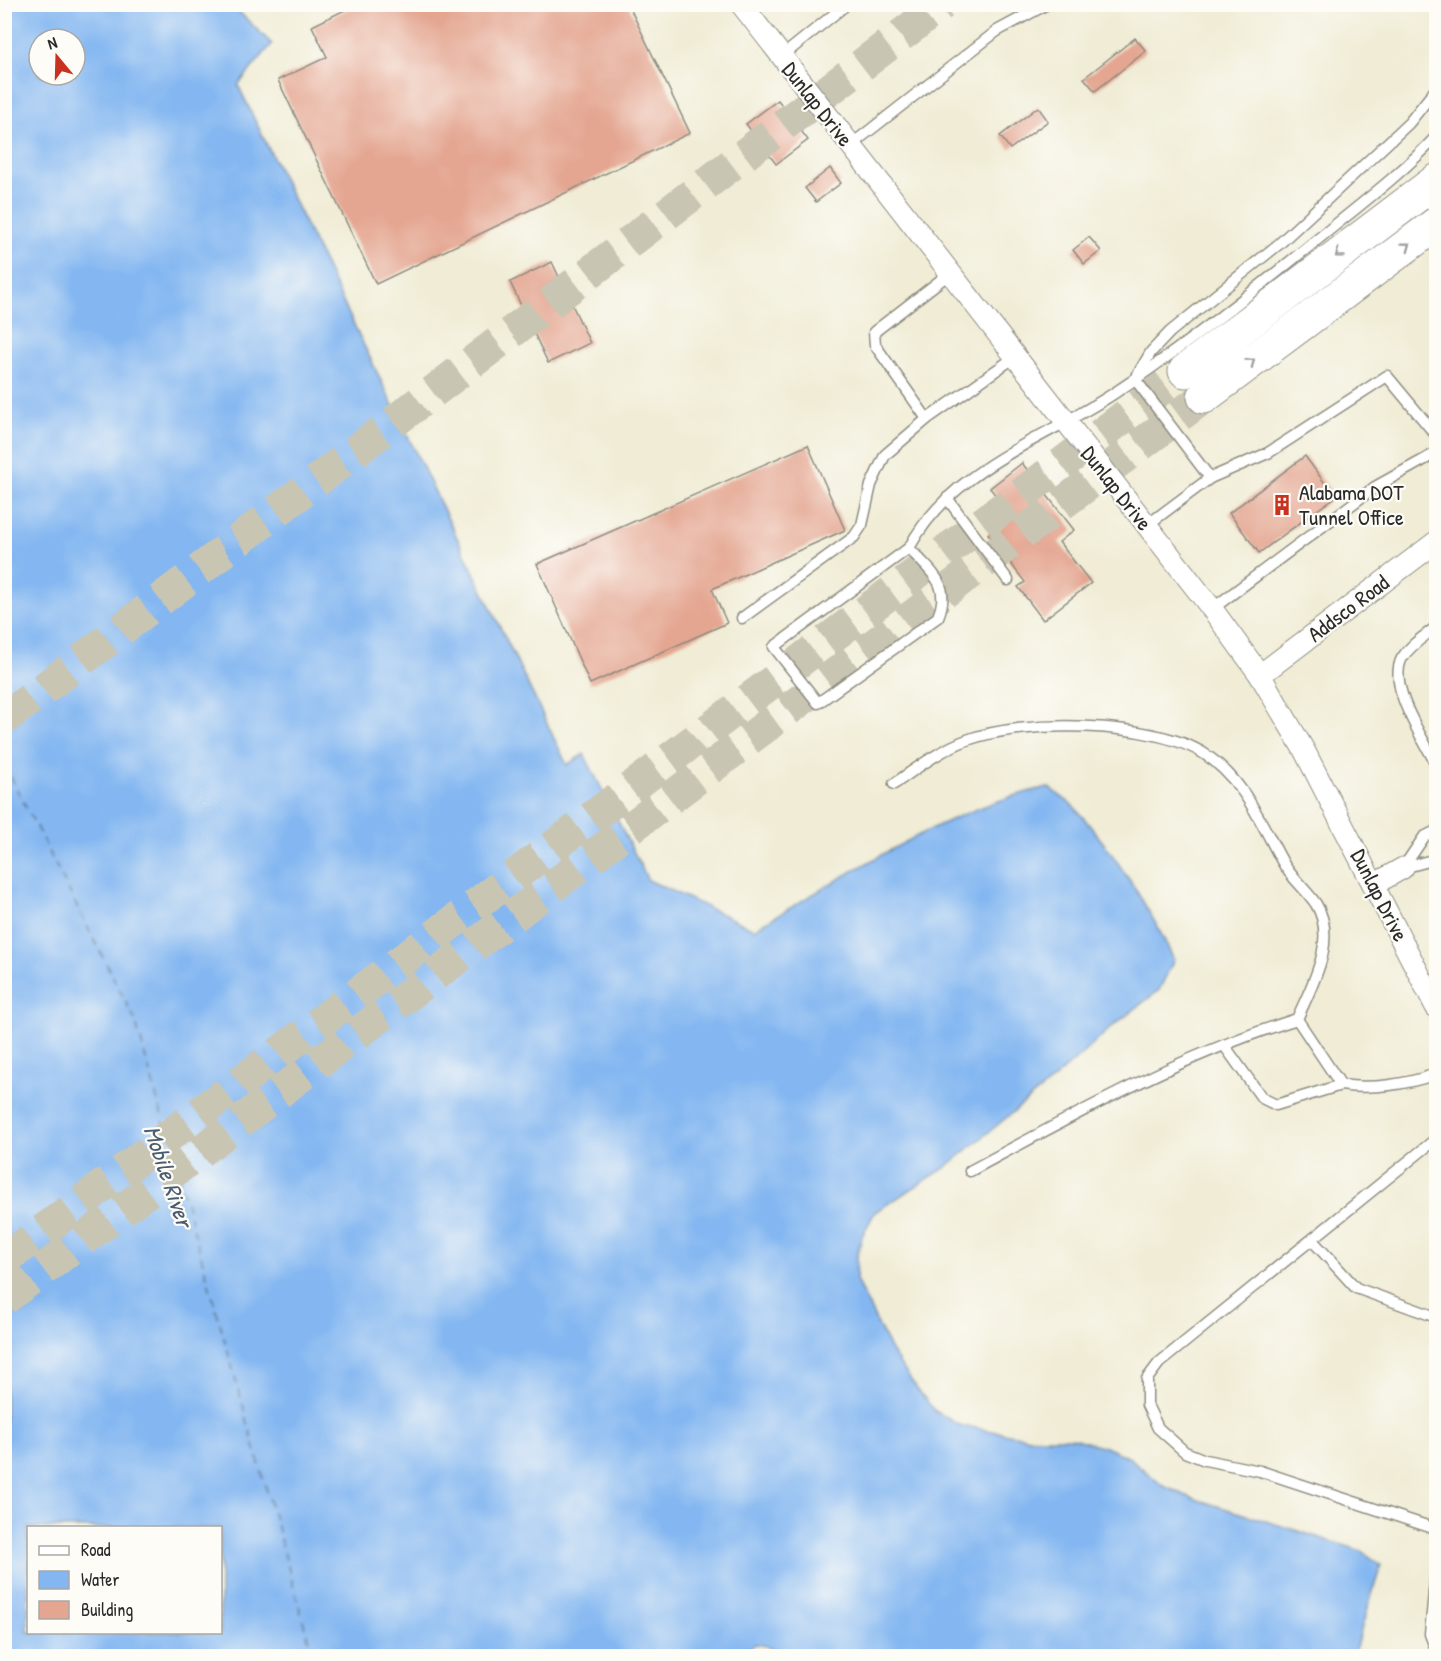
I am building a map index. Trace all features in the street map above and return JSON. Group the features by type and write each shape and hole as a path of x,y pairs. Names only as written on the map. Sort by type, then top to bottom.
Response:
{"highway":[{"path":"1185,371 1437,181"},
{"path":"1204,397 1437,224"}],"street":[{"name":"Dunlap Drive","path":"741,4 1212,609 1260,675 1304,750 1437,1007"},
{"name":"Addsco Road","path":"1260,675 1437,542"},
{"path":"1375,884 1403,868"}],"lane":[{"path":"851,145 998,31 1047,4"},
{"path":"781,57 841,6"},
{"path":"1135,379 1151,352 1170,332 1279,244 1409,123 1437,89"},
{"path":"909,548 942,585 945,601 938,617 818,703 774,647 909,548 922,523 947,498 1017,447 1066,422 1135,379 1257,288 1371,195 1437,137"},
{"path":"927,419 875,345 874,332 950,273"},
{"path":"742,618 854,537 862,525 871,485 885,455 927,419 1015,357"},
{"path":"1146,526 1210,478 1268,453 1387,376 1437,435"},
{"path":"1135,379 1210,478"},
{"path":"1212,609 1375,487 1437,453"},
{"path":"947,498 1008,580"},
{"path":"1437,627 1410,648 1397,674 1401,693 1437,765"},
{"path":"894,784 944,750 968,739 1034,728 1097,728 1139,732 1174,741 1203,753 1240,786 1272,838 1282,863 1316,904 1323,920 1325,936 1318,973 1297,1019 1224,1045 1107,1097 970,1171"},
{"path":"1403,868 1424,837 1437,831"},
{"path":"1403,868 1437,859"},
{"path":"1297,1019 1341,1085"},
{"path":"1224,1045 1262,1098 1276,1105 1341,1085 1356,1088 1419,1080 1437,1074"},
{"path":"1437,1138 1159,1363 1147,1379 1147,1406 1158,1428 1185,1452 1205,1460 1260,1472 1437,1529"},
{"path":"1312,1240 1356,1288 1437,1317"},
{"path":"1437,1571 1430,1634 1437,1650"}],"water":[{"name":"Mobile River","path":"5,4 232,5 272,44 238,85 567,765 584,754 648,880 754,929 860,867 933,828 971,811 1048,787 1074,807 1105,845 1143,901 1174,960 1159,990 1113,1026 1055,1078 945,1168 875,1212 862,1236 857,1256 856,1280 891,1351 917,1389 935,1411 959,1425 1031,1438 1072,1438 1105,1447 1130,1458 1163,1486 1192,1498 1362,1551 1381,1565 1353,1656 783,1656 766,1646 755,1644 736,1656 5,1656"}],"building":[{"path":"357,4 628,4 690,133 376,284 278,80 327,57 312,26"},
{"path":"1135,38 1146,51 1095,91 1084,78"},
{"path":"778,100 808,140 776,164 746,124"},
{"path":"1038,107 1048,121 1010,149 1000,136"},
{"path":"830,168 841,183 816,202 805,188"},
{"path":"1089,237 1101,251 1084,264 1073,250"},
{"path":"552,262 590,343 548,363 510,282"},
{"path":"808,445 845,530 712,589 727,623 590,684 537,564"},
{"name":"Alabama DOT Tunnel Office","path":"1305,456 1335,497 1259,553 1229,513"},
{"path":"1022,463 1074,530 1059,542 1091,583 1043,620 1018,587 1025,582 988,534 1011,516 990,488"}],"ferry route":[{"path":"4,764 135,1020 313,1656"}],"tunnel":[{"path":"4,719 942,4"},
{"path":"4,1260 1185,371"},
{"path":"4,1299 1204,397"}],"place":[{"name":"Alabama DOT Tunnel Office","path":"1282,505"}]}
